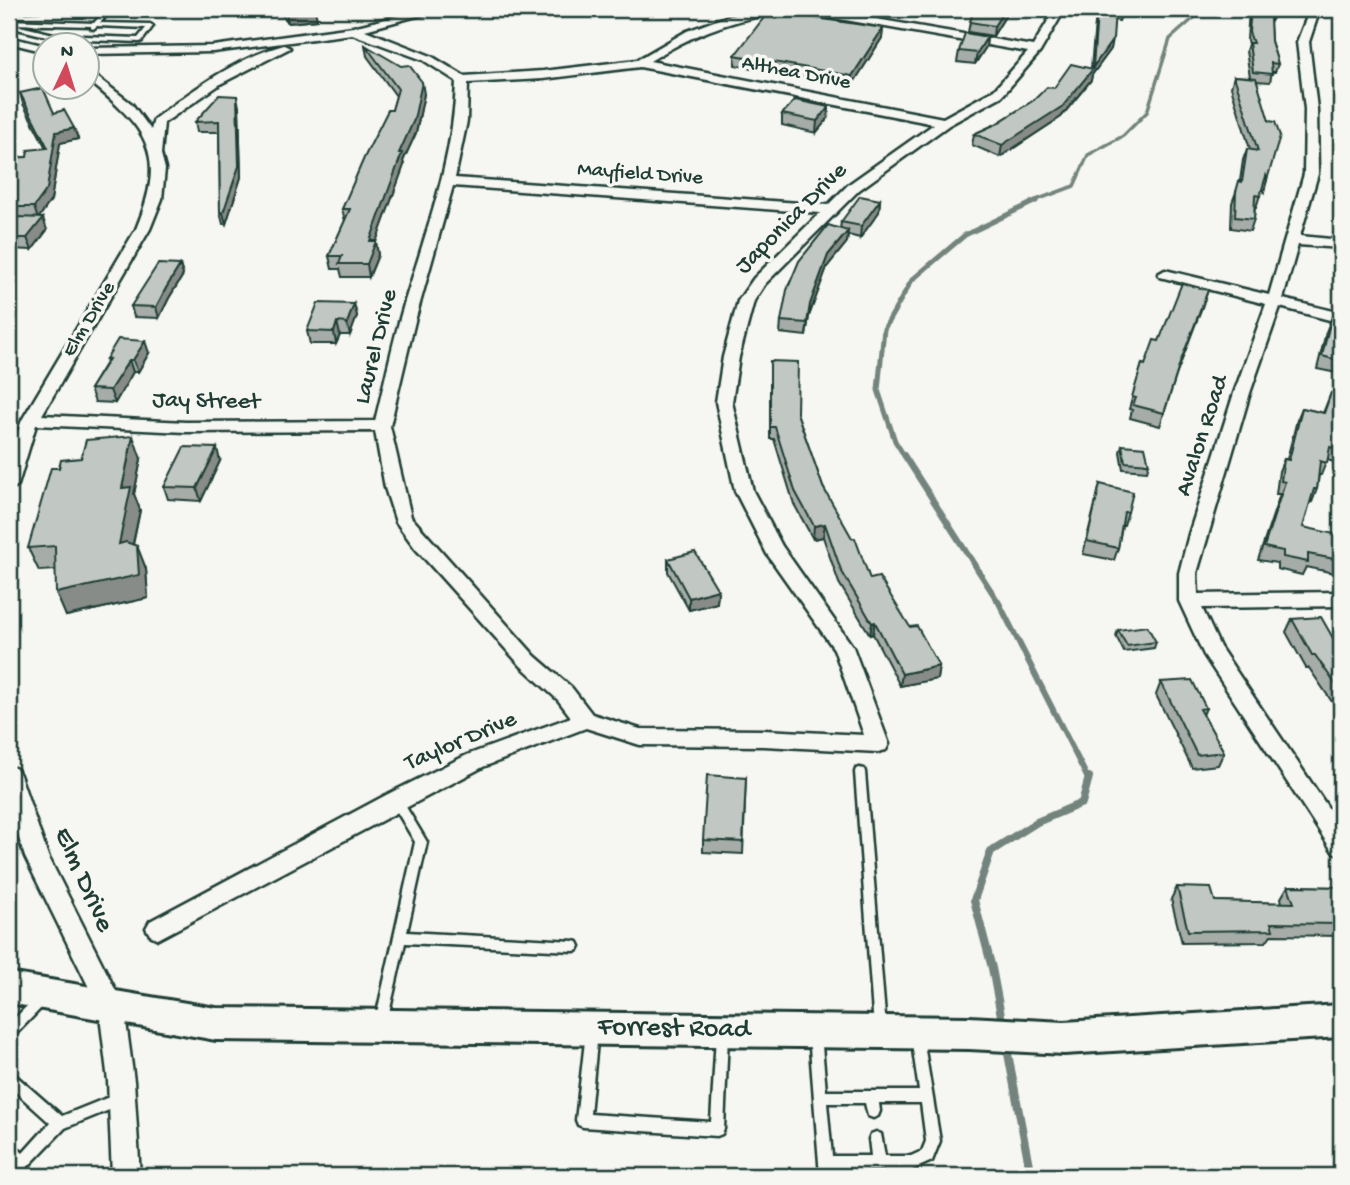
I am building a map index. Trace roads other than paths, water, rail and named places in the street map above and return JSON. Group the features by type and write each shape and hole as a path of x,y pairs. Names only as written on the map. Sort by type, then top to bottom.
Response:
{"main road":[{"name":"Forrest Road","path":"9,988 216,1024 917,1032 1064,1038 1341,1021"}],"street":[{"path":"102,51 213,49 353,30 438,9"},
{"path":"353,30 427,58 463,80 543,75 640,63 657,51 721,23 752,13 787,9"},
{"path":"800,9 845,11 1036,50"},
{"name":"Japonica Drive","path":"585,720 640,737 878,744 842,647 774,549 744,491 724,402 731,357 746,301 760,281 854,187 945,122 998,93 1036,50 1060,9"},
{"name":"Avalon Road","path":"1315,9 1303,42 1311,109 1311,174 1275,301 1242,393 1188,573 1189,601 1211,650 1341,845"},
{"name":"Elm Drive","path":"9,485 30,420 53,386 82,330 128,259 155,208 159,189 158,122 220,77 257,58 328,33"},
{"path":"9,40 32,47"},
{"name":"Althea Drive","path":"640,63 945,122"},
{"name":"Laurel Drive","path":"463,80 461,121 448,182 408,321 382,426 402,518 510,641 565,694 585,720"},
{"name":"Elm Drive","path":"102,84 134,114 157,153"},
{"name":"Mayfield Drive","path":"448,182 830,209"},
{"path":"1291,240 1341,244"},
{"path":"1165,274 1341,318"},
{"name":"Jay Street","path":"30,420 186,427 382,426"},
{"path":"1189,601 1341,599"},
{"name":"Taylor Drive","path":"158,928 396,800 475,761 585,720"},
{"name":"Elm Drive","path":"9,775 37,857 111,1007 122,1098 126,1176"}],"lane":[{"path":"89,32 109,9"},
{"path":"9,23 150,26 140,40 102,38"},
{"path":"9,23 40,32"},
{"path":"860,772 881,1032"},
{"path":"380,1026 421,842 396,800"},
{"path":"400,937 574,946"},
{"path":"9,1032 47,995"},
{"path":"593,1028 583,1121 717,1129 723,1030"},
{"path":"815,1031 826,1170 879,1163 912,1163 927,1156 933,1141 917,1032"},
{"path":"9,1078 61,1123"},
{"path":"820,1097 872,1104 927,1097"},
{"path":"10,1176 61,1123 122,1098"},
{"path":"876,1139 879,1163"},
{"path":"9,1150 23,1162"}],"waterway":[{"path":"1031,202 1074,186 1088,155 1123,136 1147,112 1170,39 1204,9"},
{"path":"905,457 895,441 878,390 884,329 912,280 965,235 1036,201"},
{"path":"904,455 999,603 1088,779"},
{"path":"1003,1026 992,968 974,900 991,851 1037,822 1082,803 1089,777"},
{"path":"1006,1043 1031,1176"}]}
